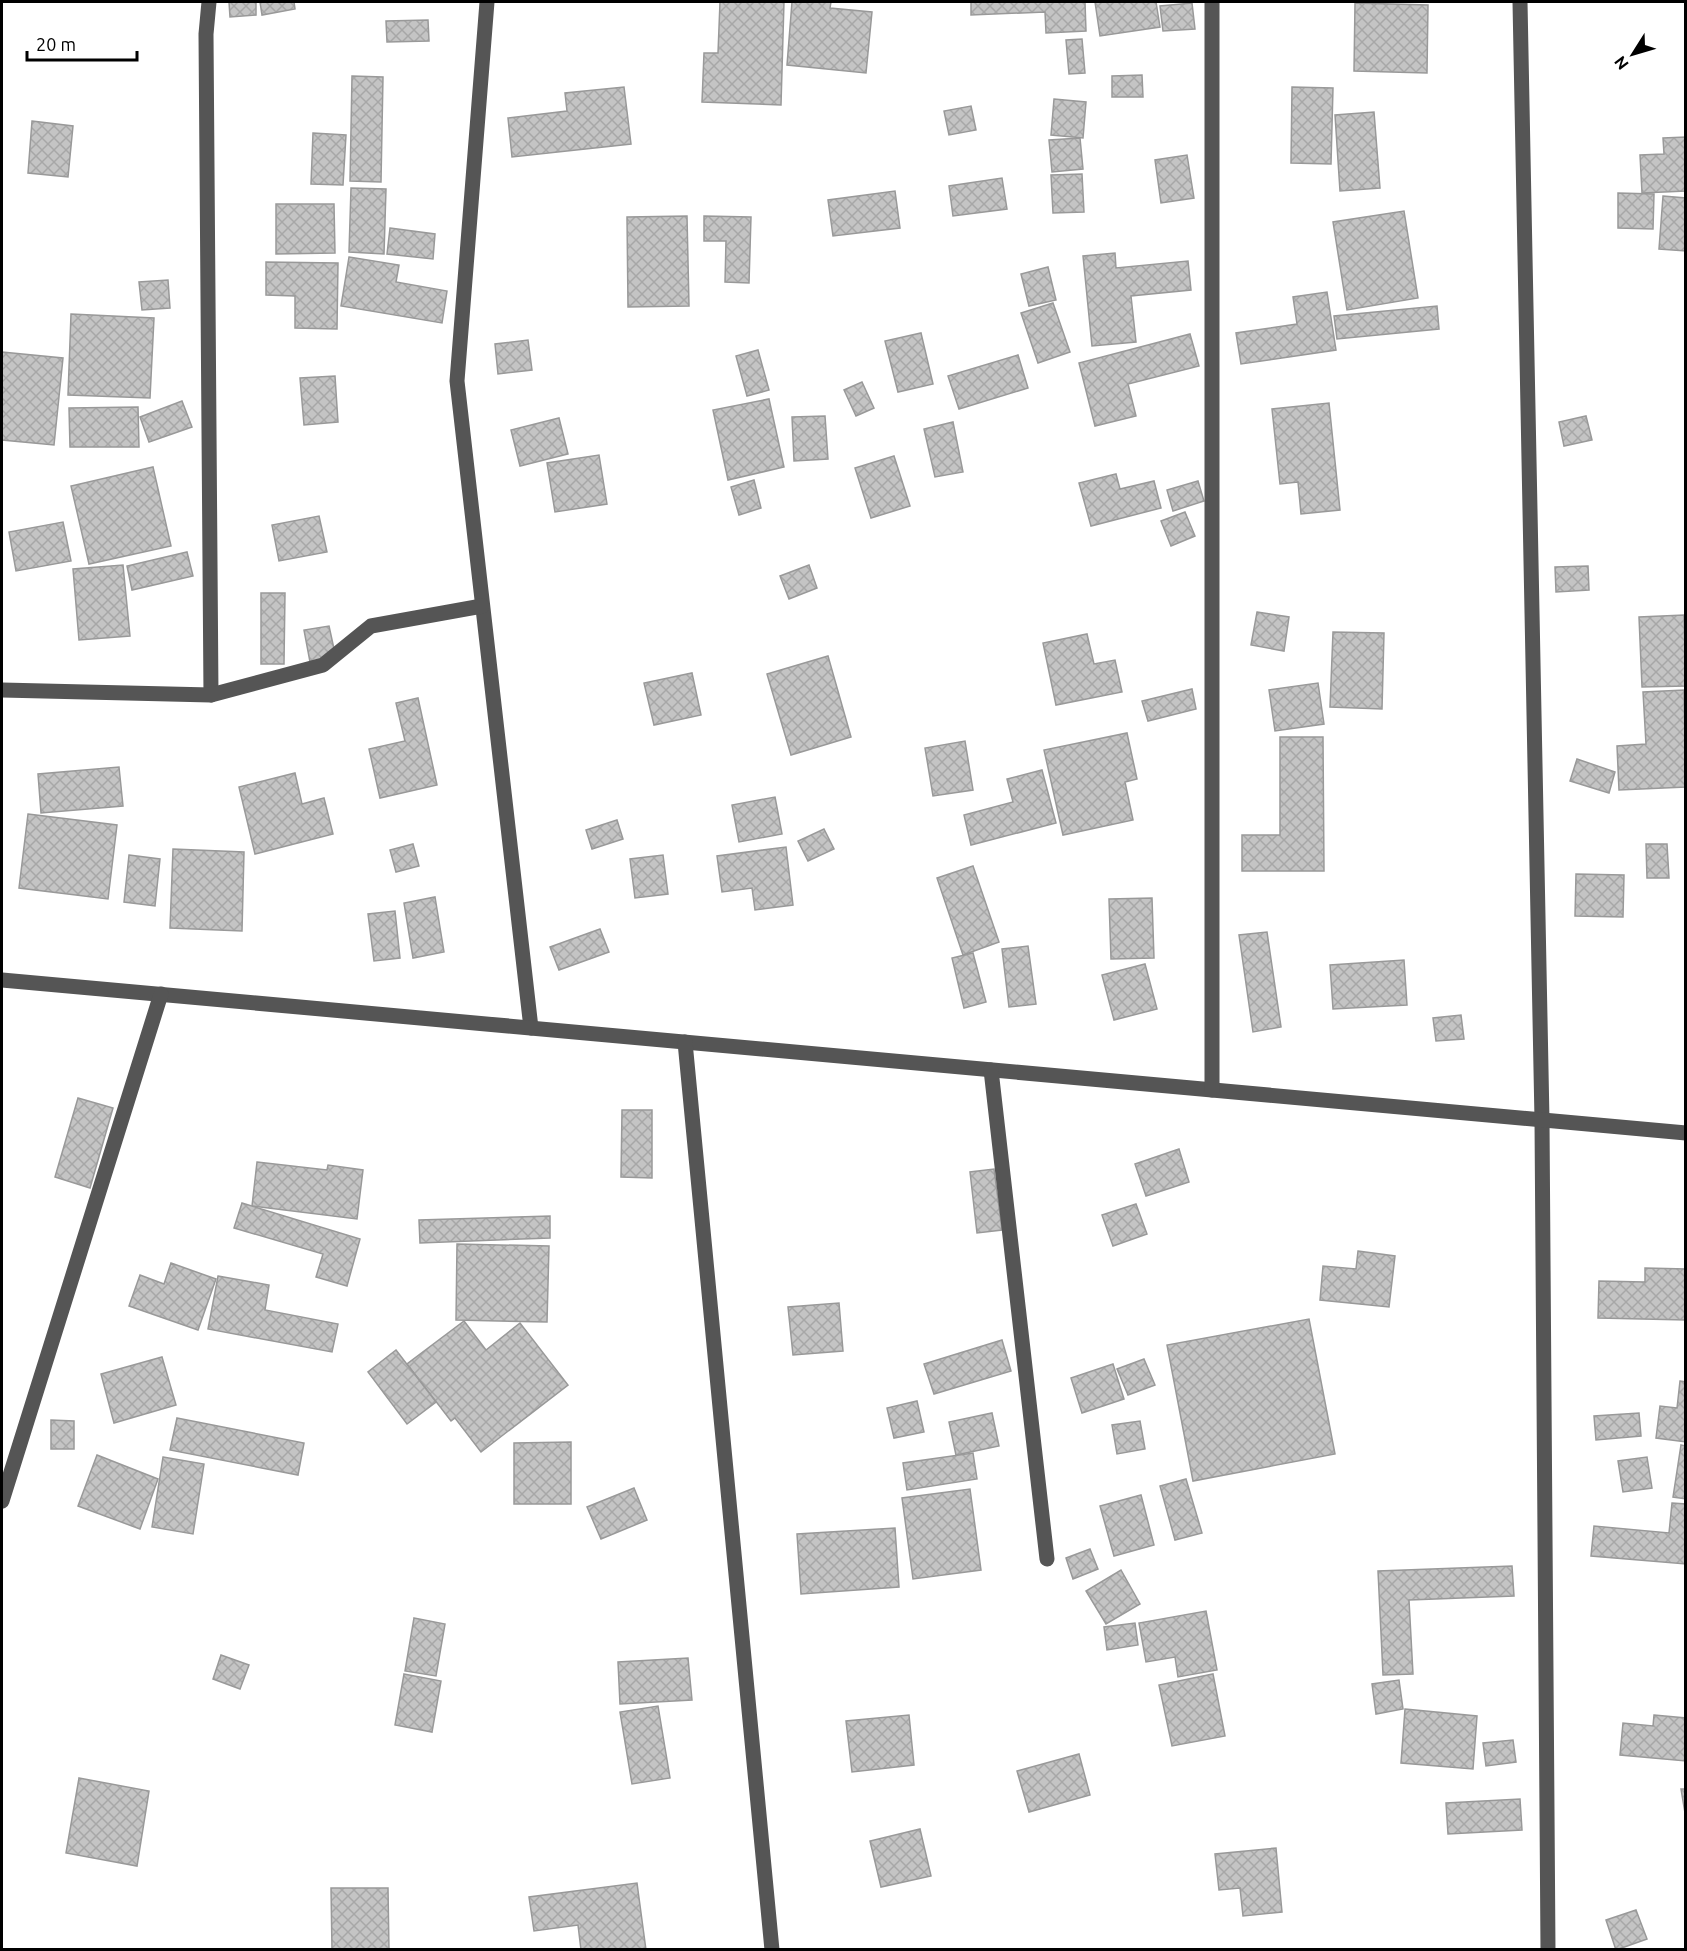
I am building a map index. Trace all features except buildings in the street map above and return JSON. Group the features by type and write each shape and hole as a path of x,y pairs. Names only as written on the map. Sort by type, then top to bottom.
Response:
{"street":[{"path":"209,2 206,46 211,695"},
{"path":"487,2 457,381 531,1028"},
{"path":"1212,2 1212,1090"},
{"path":"1520,2 1542,1120 1548,1950"},
{"path":"2,690 211,695 323,665 371,626 482,606"},
{"path":"2,980 1686,1133"},
{"path":"2,1501 160,994"},
{"path":"685,1042 772,1950"},
{"path":"991,1070 1047,1559"}]}
